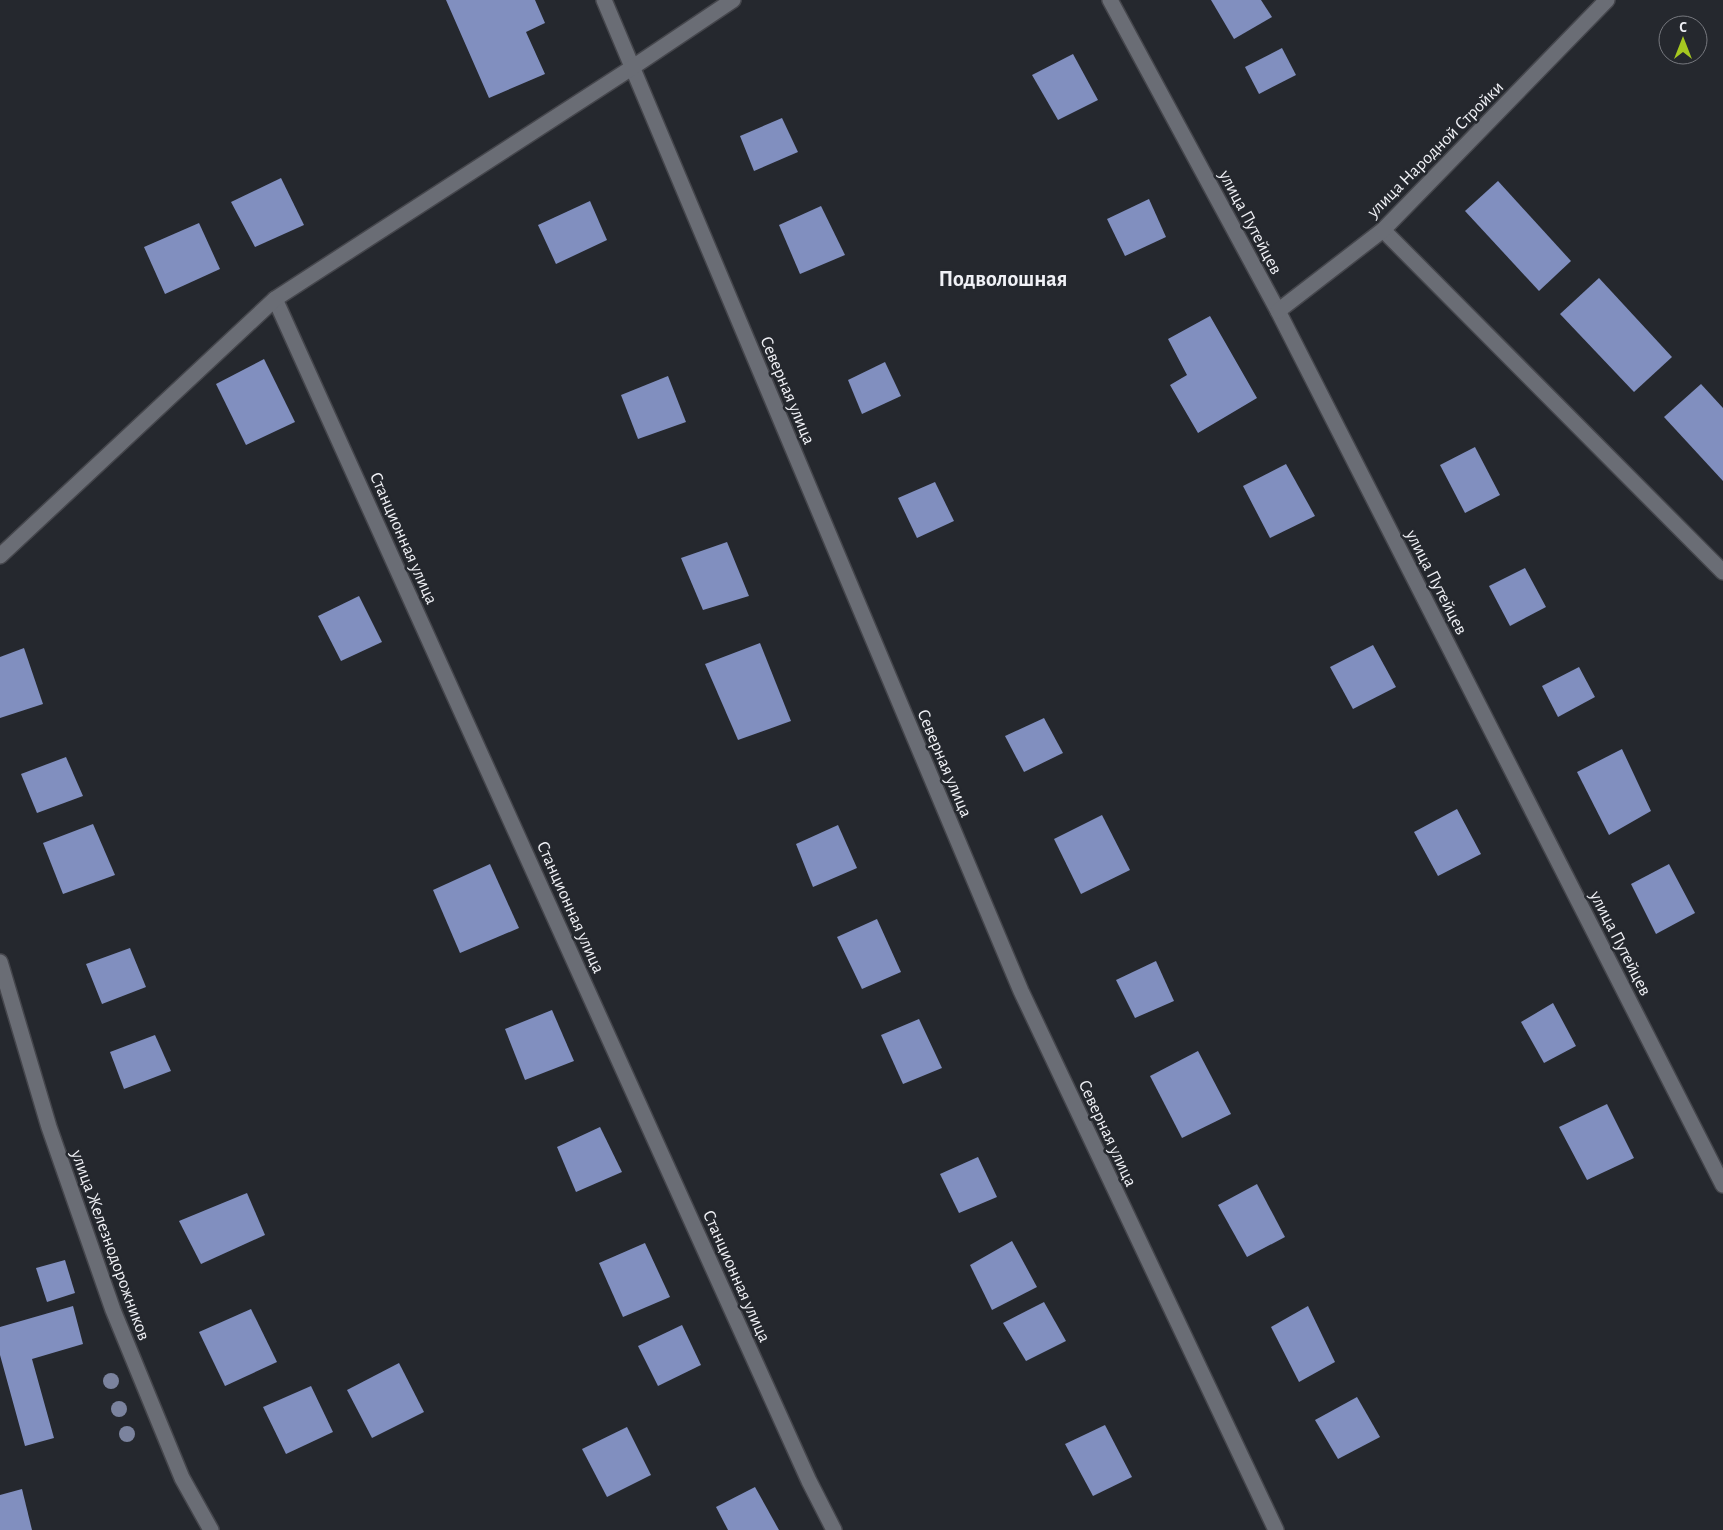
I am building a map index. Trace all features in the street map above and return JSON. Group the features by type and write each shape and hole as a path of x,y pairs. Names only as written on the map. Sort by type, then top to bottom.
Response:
{"street":[{"name":"Северная улица","path":"604,0 1021,991 1276,1530"},
{"path":"0,556 275,298 633,67 733,0"},
{"name":"улица Путейцев","path":"1110,0 1278,311 1723,1185"},
{"name":"улица Народной Стройки","path":"1278,311 1383,230 1607,0"},
{"path":"1383,230 1723,572"},
{"name":"Станционная улица","path":"275,298 800,1462 834,1530"},
{"name":"улица Железнодорожников","path":"0,962 49,1127 113,1310 182,1478 211,1530"}],"building":[{"path":"446,0 535,0 545,23 526,32 545,74 489,98"},
{"path":"1211,0 1261,0 1272,17 1234,39"},
{"path":"1282,48 1296,75 1259,94 1245,67"},
{"path":"1073,54 1098,100 1058,120 1032,75"},
{"path":"782,118 798,152 754,171 740,136"},
{"path":"281,178 304,225 255,247 231,202"},
{"path":"1498,181 1571,261 1539,291 1465,211"},
{"path":"1149,199 1166,237 1125,256 1107,219"},
{"path":"590,201 607,240 556,264 538,225"},
{"path":"821,206 845,255 800,274 779,225"},
{"path":"199,223 220,269 165,294 144,247"},
{"path":"1599,278 1672,357 1634,392 1560,314"},
{"path":"1210,316 1257,398 1198,433 1170,385 1187,375 1168,339"},
{"path":"264,359 295,422 246,445 216,384"},
{"path":"885,362 901,396 862,414 848,380"},
{"path":"668,376 686,422 638,439 621,395"},
{"path":"1701,384 1723,408 1723,481 1664,417"},
{"path":"1475,447 1500,495 1465,513 1440,465"},
{"path":"1286,464 1315,516 1270,538 1243,486"},
{"path":"935,482 954,521 917,538 898,498"},
{"path":"727,542 749,596 703,610 681,558"},
{"path":"1525,568 1546,607 1510,626 1489,586"},
{"path":"359,596 382,642 341,661 318,616"},
{"path":"760,643 791,721 738,740 705,664"},
{"path":"1373,645 1396,687 1353,709 1330,667"},
{"path":"24,648 43,704 0,718 0,657"},
{"path":"1579,667 1595,697 1558,717 1542,686"},
{"path":"1044,718 1063,753 1024,772 1005,736"},
{"path":"1622,749 1651,811 1609,835 1577,772"},
{"path":"66,757 83,796 37,813 21,774"},
{"path":"1457,809 1481,854 1438,876 1414,832"},
{"path":"1102,815 1130,870 1081,894 1054,839"},
{"path":"93,824 115,875 63,894 43,843"},
{"path":"838,825 857,868 813,887 796,844"},
{"path":"490,864 519,928 460,953 433,890"},
{"path":"1669,864 1695,913 1656,934 1631,884"},
{"path":"877,919 901,972 862,989 837,937"},
{"path":"130,948 146,987 102,1004 86,964"},
{"path":"1156,961 1174,1001 1135,1018 1116,980"},
{"path":"1553,1003 1576,1046 1544,1063 1521,1022"},
{"path":"552,1010 574,1061 525,1080 505,1029"},
{"path":"919,1019 942,1068 903,1084 881,1035"},
{"path":"155,1035 171,1071 124,1089 110,1052"},
{"path":"1198,1051 1231,1114 1182,1138 1150,1076"},
{"path":"1607,1104 1634,1158 1587,1180 1559,1127"},
{"path":"600,1127 622,1172 576,1192 557,1147"},
{"path":"978,1157 997,1197 959,1213 940,1174"},
{"path":"1257,1184 1285,1237 1247,1257 1218,1205"},
{"path":"247,1193 265,1235 201,1264 179,1221"},
{"path":"1012,1241 1037,1287 992,1310 970,1265"},
{"path":"645,1243 670,1297 623,1317 599,1263"},
{"path":"65,1260 75,1293 47,1302 36,1268"},
{"path":"1044,1302 1066,1341 1026,1361 1003,1323"},
{"path":"73,1306 83,1344 32,1359 54,1438 25,1446 0,1355 0,1327"},
{"path":"1308,1306 1335,1362 1299,1382 1271,1327"},
{"path":"251,1309 277,1362 225,1386 199,1332"},
{"path":"682,1325 701,1365 658,1386 638,1346"},
{"path":"399,1363 424,1412 372,1438 347,1390"},
{"path":"311,1386 333,1432 286,1454 263,1407"},
{"path":"1357,1397 1380,1437 1338,1459 1315,1420"},
{"path":"1105,1425 1132,1477 1093,1496 1065,1444"},
{"path":"627,1427 651,1475 607,1497 582,1449"},
{"path":"755,1487 779,1530 728,1530 716,1507"},
{"path":"22,1489 32,1530 0,1530 0,1495"}],"district":[{"name":"Подволошная","path":"1003,278"}]}
